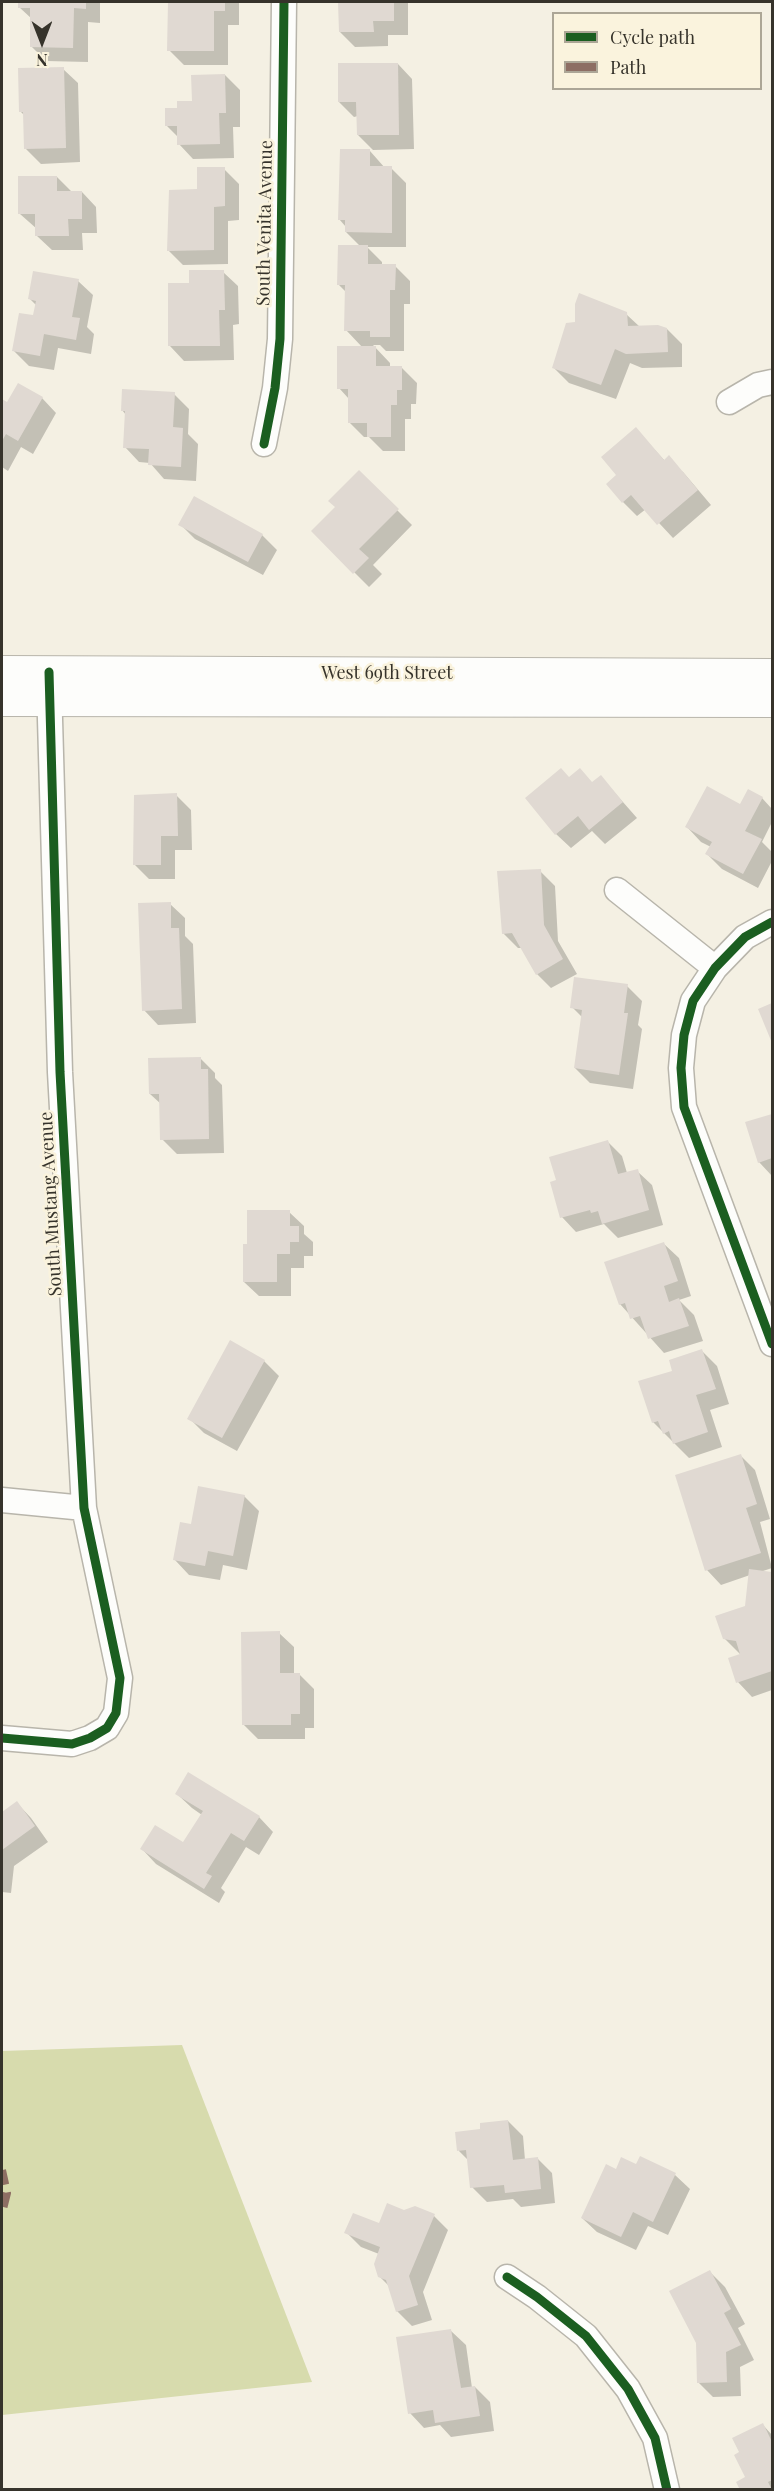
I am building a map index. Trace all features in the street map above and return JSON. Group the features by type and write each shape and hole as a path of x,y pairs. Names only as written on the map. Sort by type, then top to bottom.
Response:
{"main road":[{"name":"West 69th Street","path":"2,672 49,686 772,701"},
{"name":"West 69th Street","path":"2,700 49,686 772,675"}],"street":[{"name":"South Venita Avenue","path":"264,444 275,388 280,339 284,2"},
{"path":"729,402 758,385 772,382"},
{"name":"South Mustang Avenue","path":"2,1738 72,1744 90,1738 107,1728 116,1713 120,1678 84,1508 60,1072 49,686"},
{"path":"617,890 715,968"},
{"path":"772,922 745,937 715,968 693,1001 684,1035 681,1068 684,1107 772,1344"},
{"path":"2,1500 84,1508"},
{"path":"507,2277 537,2297 586,2336 628,2390 655,2438 667,2490"}],"green space":[{"path":"182,2045 312,2382 2,2415 2,2051"}],"building":[{"path":"18,2 86,2 86,9 74,8 73,48 30,47 30,8 18,8"},
{"path":"168,2 225,2 225,11 214,11 214,51 167,51"},
{"path":"338,2 394,2 394,21 373,21 374,32 339,32"},
{"path":"338,63 398,63 399,135 357,135 356,102 338,102"},
{"path":"64,67 66,148 24,149 23,112 19,112 18,68"},
{"path":"225,74 226,113 219,113 220,144 177,145 177,126 165,126 165,108 177,108 177,101 192,101 191,75"},
{"path":"340,149 370,149 370,166 392,166 392,233 345,232 345,220 338,220"},
{"path":"197,167 225,167 225,206 214,207 214,250 167,251 169,190 197,189"},
{"path":"18,176 57,176 57,191 82,191 82,219 68,219 69,236 35,236 35,214 18,214"},
{"path":"338,245 368,245 368,264 396,264 395,290 390,290 390,337 370,337 370,331 344,331 345,285 337,285"},
{"path":"189,270 224,270 225,310 219,310 220,346 168,346 168,283 189,283"},
{"path":"33,271 79,279 72,317 80,318 76,340 44,334 40,356 12,351 19,313 33,315 36,301 28,299"},
{"path":"579,293 627,312 628,326 658,325 667,328 668,352 626,354 615,349 601,385 552,368 566,323 575,322 575,304"},
{"path":"337,346 376,346 376,366 402,366 402,390 397,390 397,405 391,405 391,437 367,437 367,423 348,423 348,389 337,389"},
{"path":"18,383 43,397 18,441 6,434 2,441 2,399 7,402"},
{"path":"122,389 175,392 173,427 183,428 181,467 148,465 149,449 123,448 125,411 121,411"},
{"path":"636,427 664,460 669,455 698,490 657,525 631,495 622,503 606,484 616,475 601,457"},
{"path":"359,470 399,509 359,549 369,558 353,574 311,531 335,507 328,501"},
{"path":"194,496 263,534 248,562 178,525"},
{"path":"561,768 569,777 580,768 592,782 601,775 623,802 589,830 578,816 555,835 525,798"},
{"path":"707,786 740,804 748,789 763,797 745,831 762,839 743,874 705,854 712,842 685,827"},
{"path":"177,793 178,836 161,836 161,865 133,865 134,795"},
{"path":"541,869 544,925 563,959 536,975 512,933 502,934 497,871"},
{"path":"171,902 171,928 179,928 182,1009 142,1011 138,903"},
{"path":"574,977 628,984 624,1013 628,1013 619,1075 574,1068 582,1010 570,1008"},
{"path":"772,1003 772,1043 758,1009"},
{"path":"201,1057 201,1069 208,1069 209,1139 160,1140 159,1094 149,1094 148,1058"},
{"path":"772,1114 772,1158 758,1163 745,1122"},
{"path":"608,1140 618,1174 638,1169 649,1210 602,1224 598,1211 591,1213 590,1210 560,1218 550,1182 556,1180 549,1157"},
{"path":"247,1210 290,1210 290,1226 299,1226 299,1242 290,1242 290,1254 277,1254 277,1282 243,1282 243,1244 247,1244"},
{"path":"664,1242 678,1281 664,1286 669,1302 679,1298 689,1326 648,1339 640,1316 630,1319 625,1303 619,1305 604,1262"},
{"path":"230,1340 265,1360 222,1438 187,1419"},
{"path":"702,1349 716,1389 696,1395 708,1432 673,1444 669,1431 663,1434 658,1421 652,1423 638,1381 672,1371 669,1360"},
{"path":"741,1454 757,1504 746,1508 761,1553 705,1571 675,1475"},
{"path":"198,1486 245,1495 233,1556 208,1551 205,1566 173,1560 180,1522 191,1524"},
{"path":"749,1569 772,1572 772,1671 736,1683 728,1658 740,1654 736,1641 723,1639 715,1616 745,1606"},
{"path":"280,1631 280,1673 300,1673 300,1714 291,1714 291,1725 242,1725 241,1632"},
{"path":"188,1772 260,1816 244,1841 231,1833 206,1873 212,1876 204,1889 140,1849 155,1825 183,1842 203,1811 175,1794"},
{"path":"17,1801 35,1826 2,1850 2,1812"},
{"path":"508,2120 513,2160 538,2157 541,2189 505,2193 504,2185 470,2188 466,2150 457,2151 455,2132 480,2129 480,2123"},
{"path":"640,2156 676,2173 653,2222 633,2212 621,2237 581,2218 606,2164 616,2169 621,2157 636,2164"},
{"path":"387,2203 404,2210 415,2206 435,2214 409,2276 418,2305 396,2312 386,2280 378,2277 374,2264 380,2247 344,2233 353,2213 379,2223"},
{"path":"710,2270 731,2309 724,2313 741,2345 726,2352 727,2382 697,2383 696,2343 669,2291"},
{"path":"451,2329 461,2388 475,2386 480,2416 435,2423 433,2410 408,2414 396,2337"},
{"path":"763,2423 772,2442 772,2480 768,2482 772,2490 740,2490 736,2482 745,2477 734,2455 739,2452 732,2438"}],"marked path":[{"path":"2,2170 7,2193 2,2213"}],"cycle path":[{"path":"264,444 275,388 280,339 284,2"},
{"path":"2,1738 72,1744 90,1738 107,1728 116,1713 120,1678 84,1508 60,1072 49,672"},
{"path":"772,922 745,937 715,968 693,1001 684,1035 681,1068 684,1107 772,1344"},
{"path":"507,2277 537,2297 586,2336 628,2389 655,2438 667,2490"}]}
